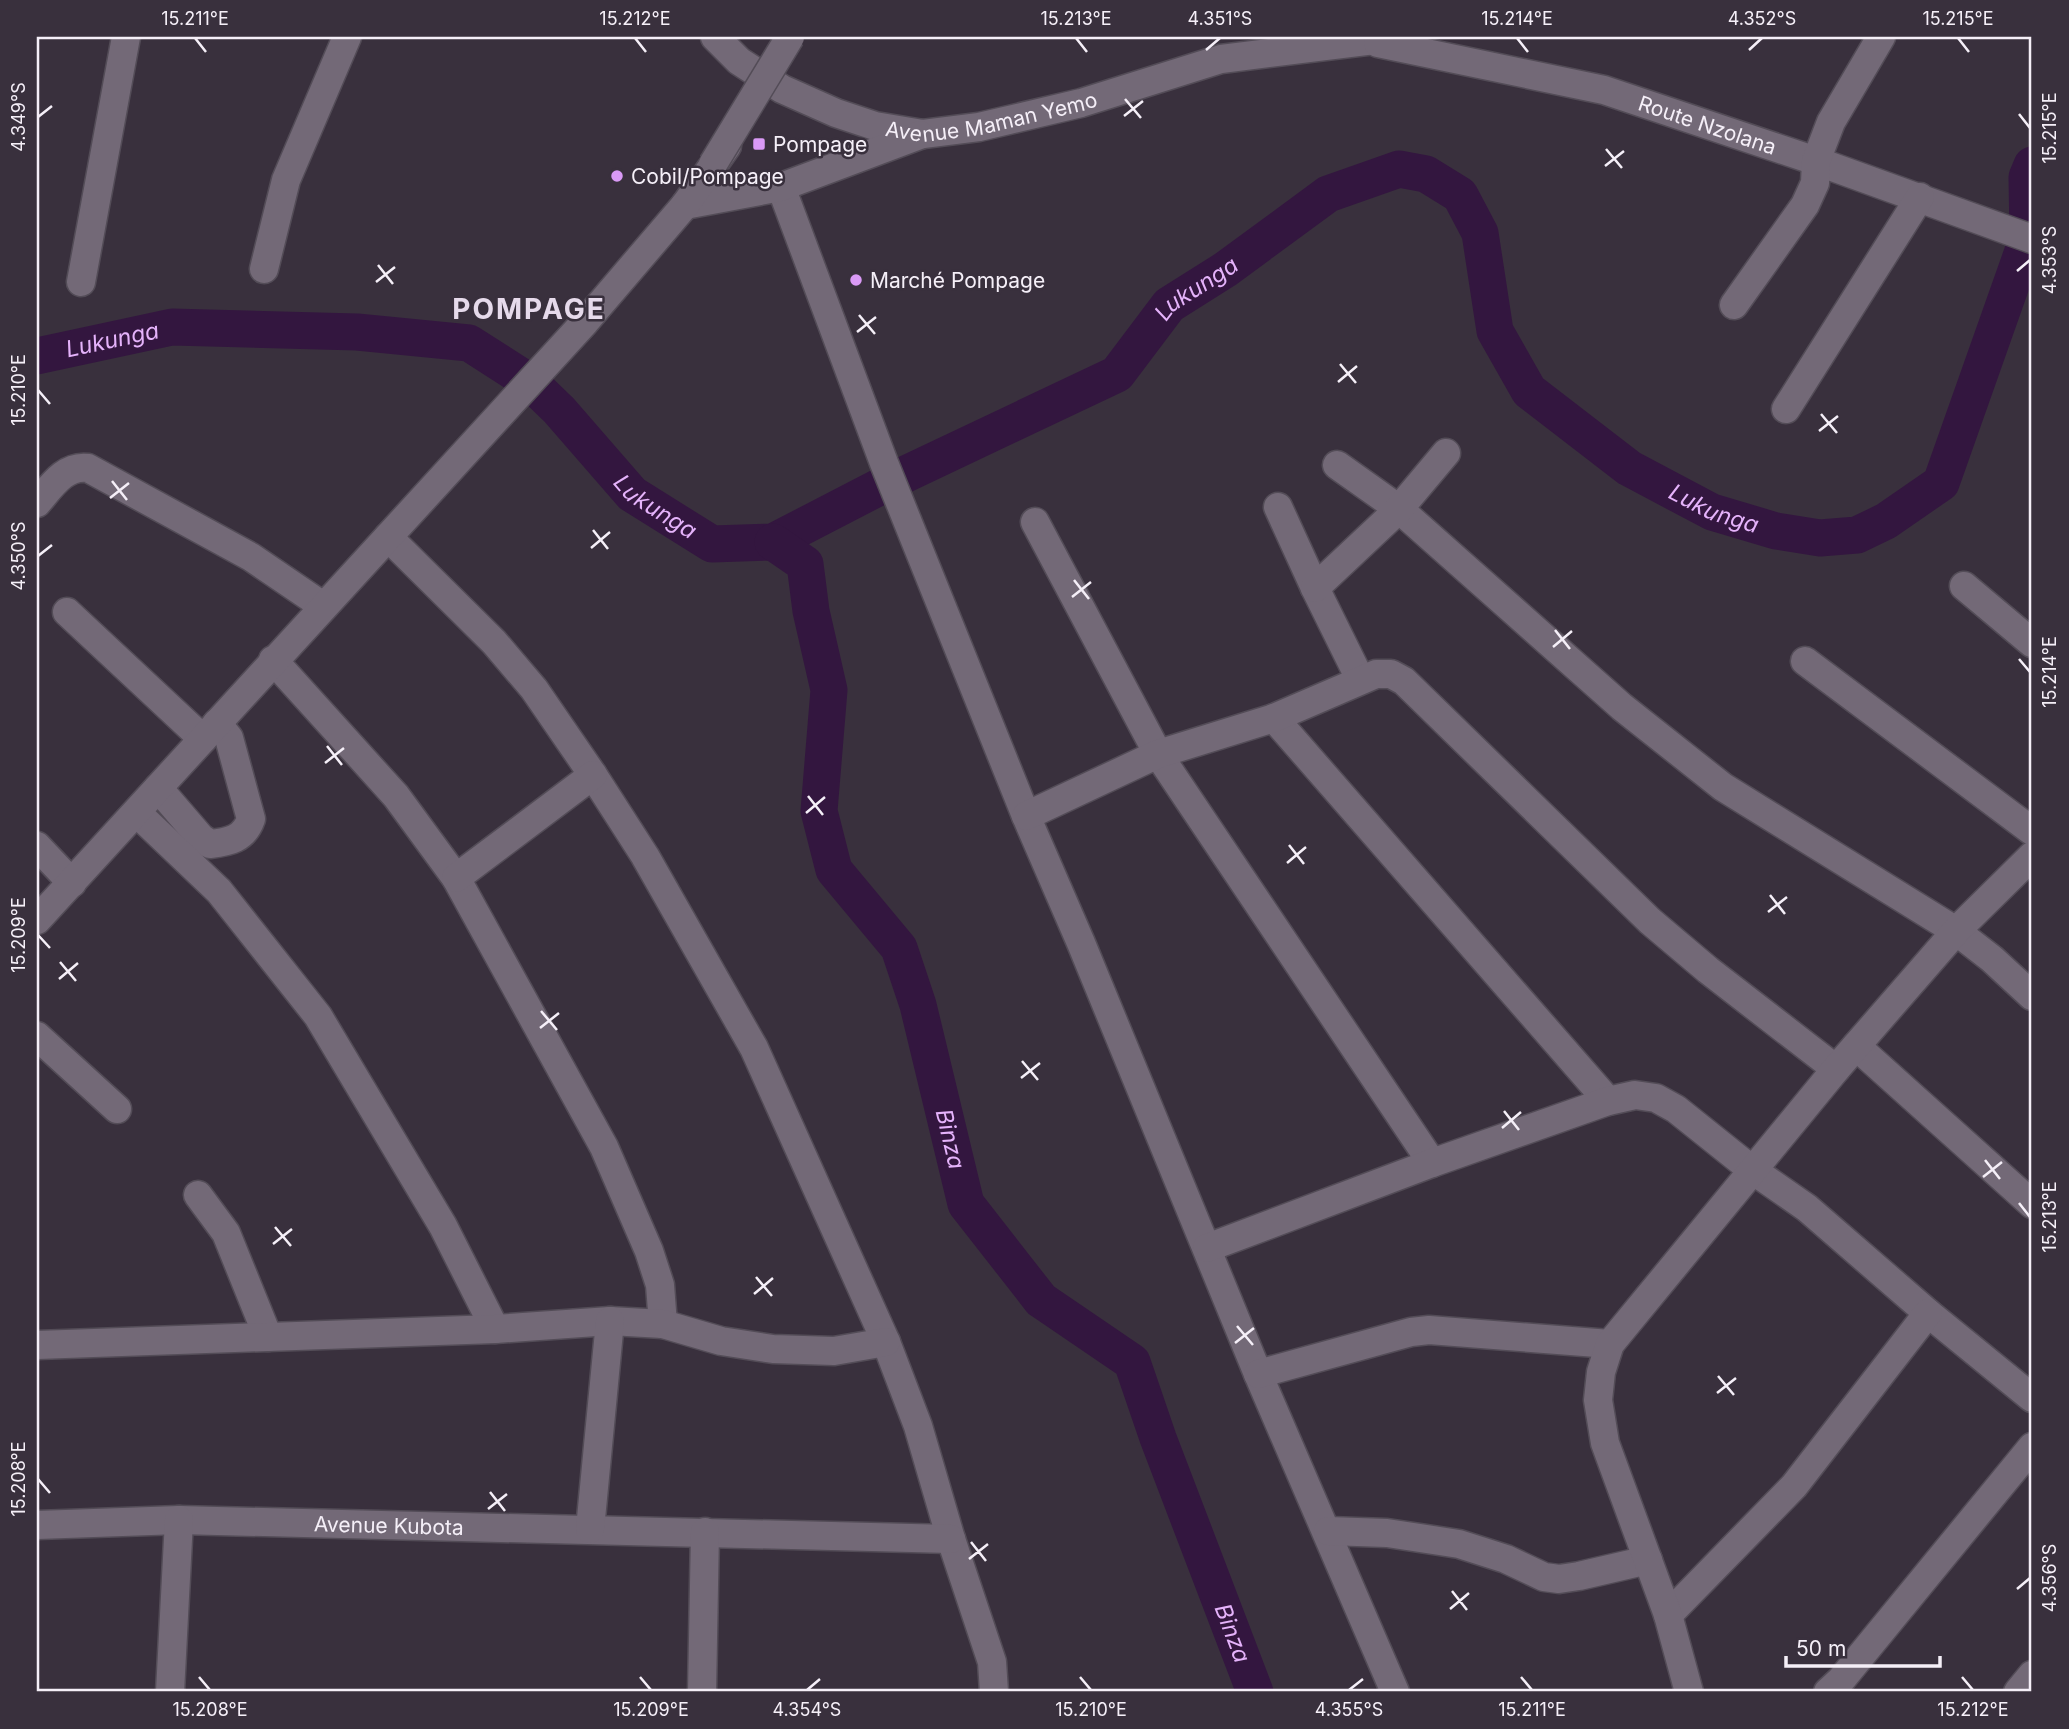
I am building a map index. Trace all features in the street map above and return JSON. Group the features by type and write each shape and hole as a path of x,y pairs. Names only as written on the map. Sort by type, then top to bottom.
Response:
{"street":[{"path":"80,282 126,37"},
{"path":"264,269 286,180 347,37"},
{"name":"Avenue Maman Yemo","path":"715,37 725,49 767,79 836,113 875,126 923,134 979,128 1081,103 1217,48 1386,39"},
{"path":"767,79 783,37"},
{"path":"713,164 790,37"},
{"path":"37,920 584,322 685,205 767,79 800,37"},
{"path":"1734,305 1805,205 1815,183 1816,161 1831,122 1881,37"},
{"name":"Route Nzolana","path":"1386,39 1604,90 1920,197 2032,239"},
{"path":"685,205 781,187 923,134"},
{"path":"781,187 884,463 1026,817 1091,967 1258,1374 1328,1531 1355,1603 1395,1692"},
{"path":"1786,409 1920,197"},
{"path":"1315,588 1399,509 1446,453"},
{"path":"1337,465 1399,509 1622,707 1723,787 1956,931 1992,959 2032,996"},
{"path":"37,503 69,470 88,468 251,557 323,606"},
{"path":"1279,507 1360,679"},
{"path":"1035,522 1158,754 1432,1163"},
{"path":"388,537 494,642 534,689 645,856 754,1048 886,1342 918,1426 951,1539 992,1662 994,1692"},
{"path":"1964,586 2032,643"},
{"path":"66,612 210,731 229,738 251,819 244,833 237,839 210,844 201,838 158,788"},
{"path":"273,660 396,796 456,878 604,1147 649,1251 660,1285 663,1324"},
{"path":"1805,661 2032,831"},
{"path":"1026,817 1158,754 1274,718 1360,679 1376,674 1391,674 1405,681 1650,921 1708,970 1836,1069"},
{"path":"1274,718 1608,1101"},
{"path":"456,878 593,775"},
{"path":"137,813 219,891 318,1016 443,1226 495,1329"},
{"path":"37,846 72,883"},
{"path":"1689,1692 1668,1615 1605,1443 1598,1400 1601,1372 1610,1344 1751,1169 1836,1069 1956,931 2032,856"},
{"path":"37,1036 117,1109"},
{"path":"1857,1046 2032,1204"},
{"path":"1207,1248 1432,1163 1608,1101 1635,1095 1656,1098 1676,1109 1751,1169 1807,1208 1928,1313 2032,1398"},
{"path":"198,1195 226,1233 268,1337"},
{"path":"1668,1615 1794,1486 1928,1313"},
{"path":"37,1345 495,1329 610,1321 663,1324 721,1341 773,1349 834,1351 886,1342"},
{"path":"590,1529 610,1321"},
{"path":"1258,1374 1411,1332 1429,1330 1610,1344"},
{"path":"1828,1692 1841,1680 2032,1447"},
{"path":"170,1692 179,1520"},
{"name":"Avenue Kubota","path":"37,1525 179,1520 951,1539"},
{"path":"1328,1531 1387,1533 1459,1544 1506,1559 1544,1577 1559,1579 1648,1560"},
{"path":"702,1692 705,1532"},
{"path":"2018,1692 2032,1675"}],"waterway":[{"name":"Lukunga","path":"37,356 172,327 357,332 469,343 530,382 559,410 632,494 712,544 773,542 889,482 1117,374 1169,305 1226,269 1328,194 1399,169 1426,174 1460,195 1480,233 1495,331 1529,391 1629,468 1712,512 1776,531 1820,538 1857,535 1886,521 1941,483 2028,237 2027,177 2032,165"},
{"name":"Binza","path":"773,542 805,564 811,611 829,690 819,811 834,870 899,948 918,1005 966,1204 1041,1300 1132,1362 1158,1438 1255,1692"}],"place":[{"name":"Pompage","path":"759,144"},
{"name":"Cobil/Pompage","path":"617,176"},
{"name":"Marché Pompage","path":"856,280"}],"district":[{"name":"POMPAGE","path":"529,309"}]}
